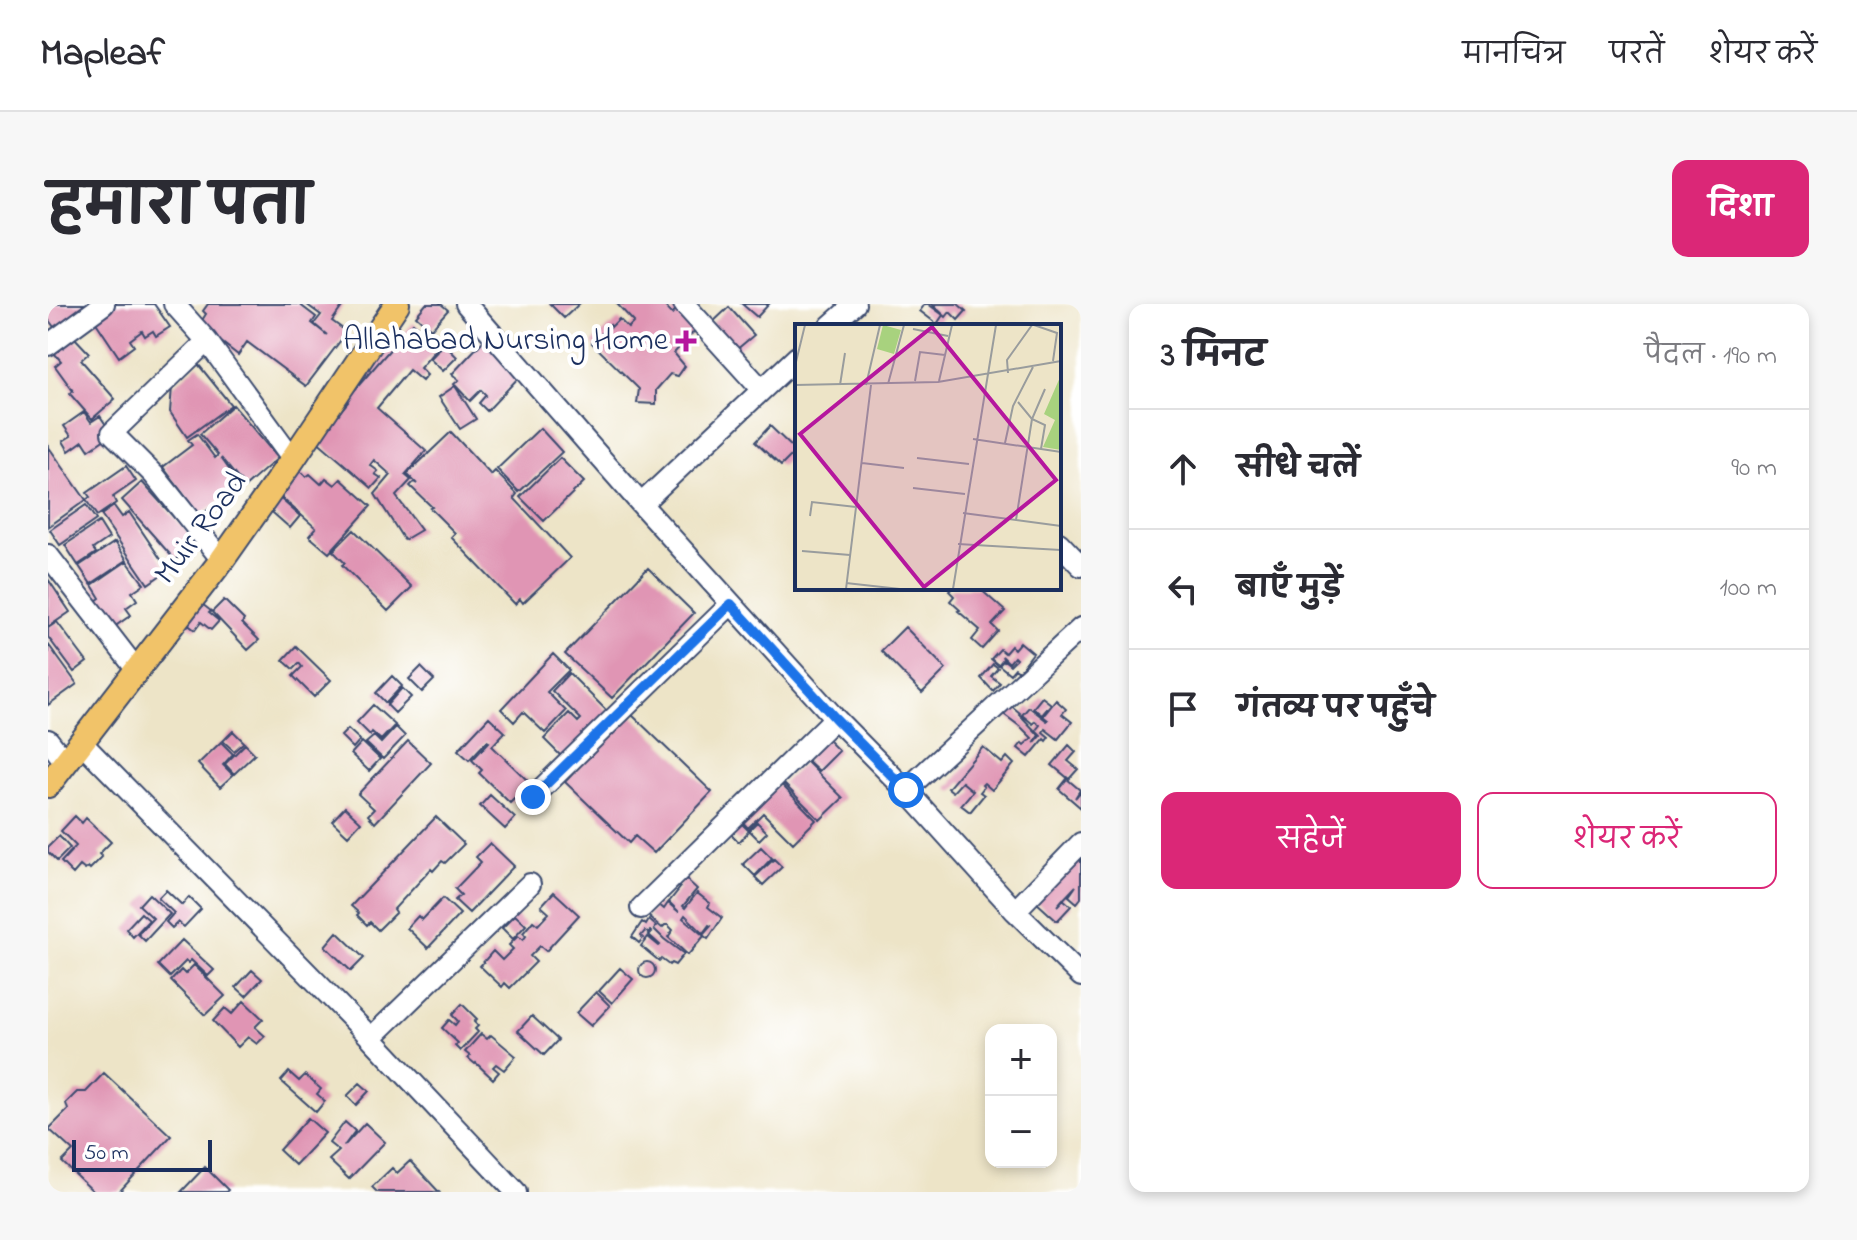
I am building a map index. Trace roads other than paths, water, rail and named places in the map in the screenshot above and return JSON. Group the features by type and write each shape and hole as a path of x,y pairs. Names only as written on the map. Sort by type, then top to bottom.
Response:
{"main road":[{"name":"Muir Road","path":"48,785 222,560 397,304"}],"street":[{"path":"48,345 104,304"},
{"path":"174,304 207,341 293,459"},
{"path":"466,304 641,504 835,718 906,790 1015,911 1081,976"},
{"path":"684,304 762,390"},
{"path":"207,341 112,433 154,475 222,560"},
{"path":"641,504 795,359"},
{"path":"1061,545 1081,566"},
{"path":"48,555 136,669"},
{"path":"533,797 731,604"},
{"path":"906,790 1081,628"},
{"path":"641,908 835,718"},
{"path":"48,740 66,763"},
{"path":"82,743 371,1038 516,1192"},
{"path":"1015,911 1081,843"},
{"path":"371,1038 530,884"}],"place":[{"name":"Allahabad Nursing Home","path":"686,341"}]}
